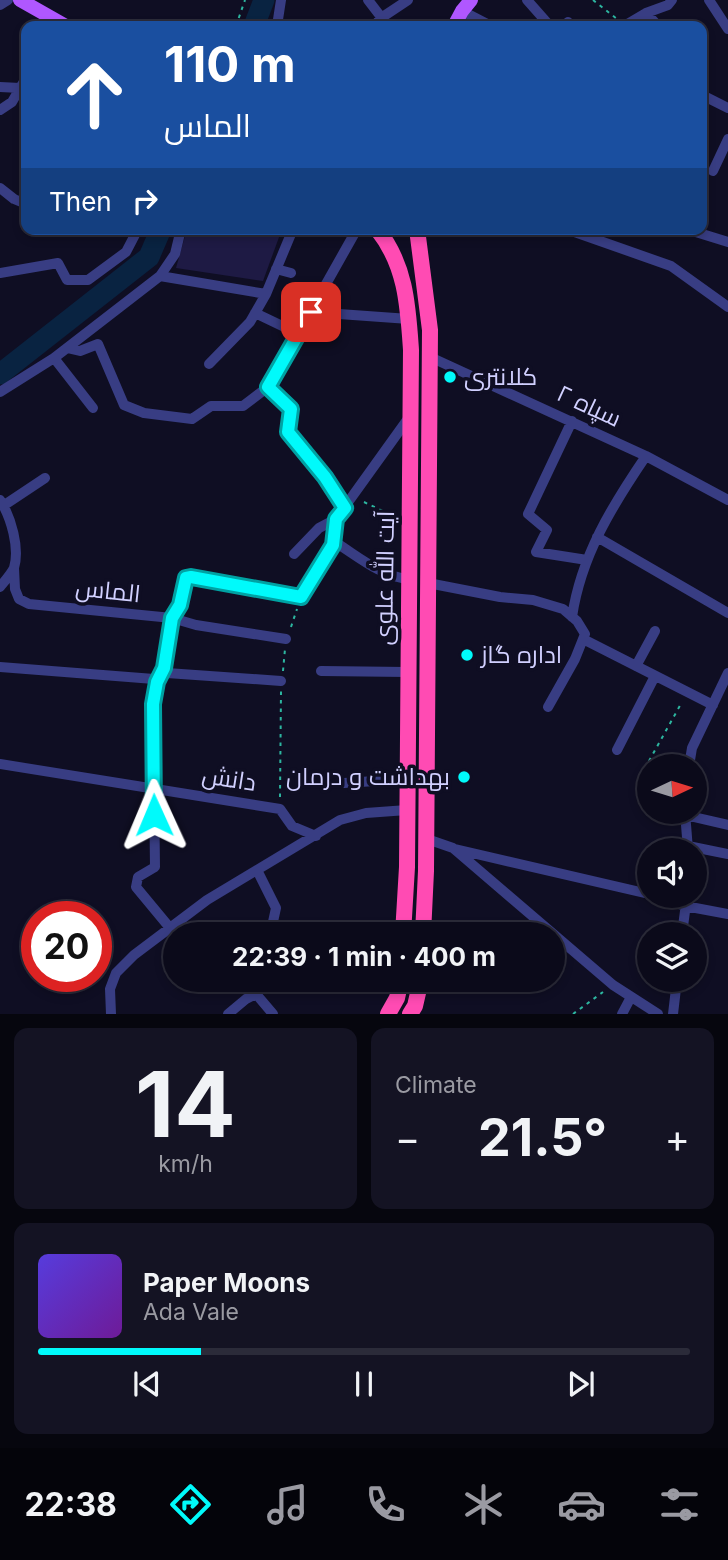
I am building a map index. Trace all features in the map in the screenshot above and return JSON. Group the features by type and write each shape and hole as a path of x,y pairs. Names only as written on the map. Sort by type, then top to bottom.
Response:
{"highway":[{"name":"آیت الله علوی","path":"381,235 396,258 406,290 411,350 407,810 403,922"},
{"name":"آیت الله علوی","path":"418,235 430,330 425,922"},
{"path":"388,1014 398,992"},
{"path":"410,1014 418,992"}],"main road":[{"path":"20,0 57,21"},
{"path":"457,21 467,5"}],"street":[{"path":"0,5 8,0"},
{"path":"278,21 281,0"},
{"path":"368,0 379,21"},
{"path":"384,21 408,0"},
{"path":"527,0 546,21"},
{"path":"632,21 668,5 672,0"},
{"path":"709,0 728,29"},
{"path":"467,5 485,21"},
{"path":"646,13 653,21"},
{"path":"0,87 21,83"},
{"path":"0,110 12,102 21,86"},
{"path":"707,98 728,108"},
{"path":"713,171 728,139"},
{"path":"0,188 21,202"},
{"path":"0,273 58,263 67,280 89,280 126,252 135,235"},
{"path":"0,392 54,358 160,276 175,254 180,235"},
{"path":"209,364 250,322 266,294 290,235"},
{"path":"67,348 80,351 98,344 124,405 144,413 192,419 211,405 243,406 268,387 354,235"},
{"path":"583,235 671,266 728,307"},
{"path":"705,235 728,242"},
{"path":"276,269 291,273"},
{"path":"160,276 266,294"},
{"path":"311,312 409,319"},
{"path":"255,313 299,334"},
{"name":"سپاه ۲","path":"430,357 646,456 728,500"},
{"path":"54,358 93,408"},
{"path":"268,387 291,409 288,432 325,477 345,508"},
{"path":"294,554 319,528 336,519 410,416"},
{"path":"572,421 528,514 547,530 536,552 587,560"},
{"path":"572,617 576,591 597,537 617,498 646,456"},
{"path":"0,587 14,568 15,546 11,517 2,503 46,478"},
{"path":"301,597 333,545 336,519"},
{"path":"597,537 728,613"},
{"path":"333,545 338,544 382,573 408,579"},
{"name":"الماس","path":"14,568 15,589 19,599 29,604 172,618 180,605 183,584 186,578 191,577 301,597"},
{"path":"428,583 500,597 533,600 563,609 572,617 585,634 575,659 548,707"},
{"path":"165,922 136,887 138,877 155,867 153,704 164,668 172,618 196,625 286,639"},
{"path":"636,666 655,631"},
{"path":"583,639 713,705"},
{"path":"0,667 155,679 167,673 281,681"},
{"path":"321,671 407,672"},
{"path":"691,754 728,673"},
{"path":"617,750 655,676"},
{"name":"دانش","path":"0,764 280,809 292,826 316,836"},
{"path":"344,783 407,779"},
{"path":"178,922 207,900 340,820 366,813 407,810"},
{"path":"707,820 728,825"},
{"path":"427,839 453,848 637,891"},
{"path":"453,848 613,985 658,1014"},
{"path":"707,851 728,854"},
{"path":"257,870 276,908 273,922"},
{"path":"707,908 728,915"},
{"path":"111,1014 110,989 116,973 163,933"},
{"path":"676,1013 677,992"},
{"path":"228,1014 256,994 273,1014"},
{"path":"622,1014 631,997"}],"path":[{"path":"238,21 245,0"},
{"path":"593,0 618,21"},
{"path":"354,497 408,523"},
{"path":"280,809 281,681 286,639 301,597"},
{"path":"653,754 688,692"},
{"path":"573,1014 613,985"}],"building":[{"path":"185,235 280,235 263,281 176,268"}],"waterway":[{"path":"256,21 264,0"},
{"path":"0,374 149,257 158,235"}],"place":[{"name":"کلانتری","path":"450,377"},
{"name":"اداره گاز","path":"467,655"},
{"name":"بهداشت و درمان","path":"464,777"}],"route":[{"path":"154,815 153,704 157,682 164,668 172,618 180,605 186,578 301,597 333,545 336,519 345,508 325,477 288,432 291,409 268,387 311,312"}]}
